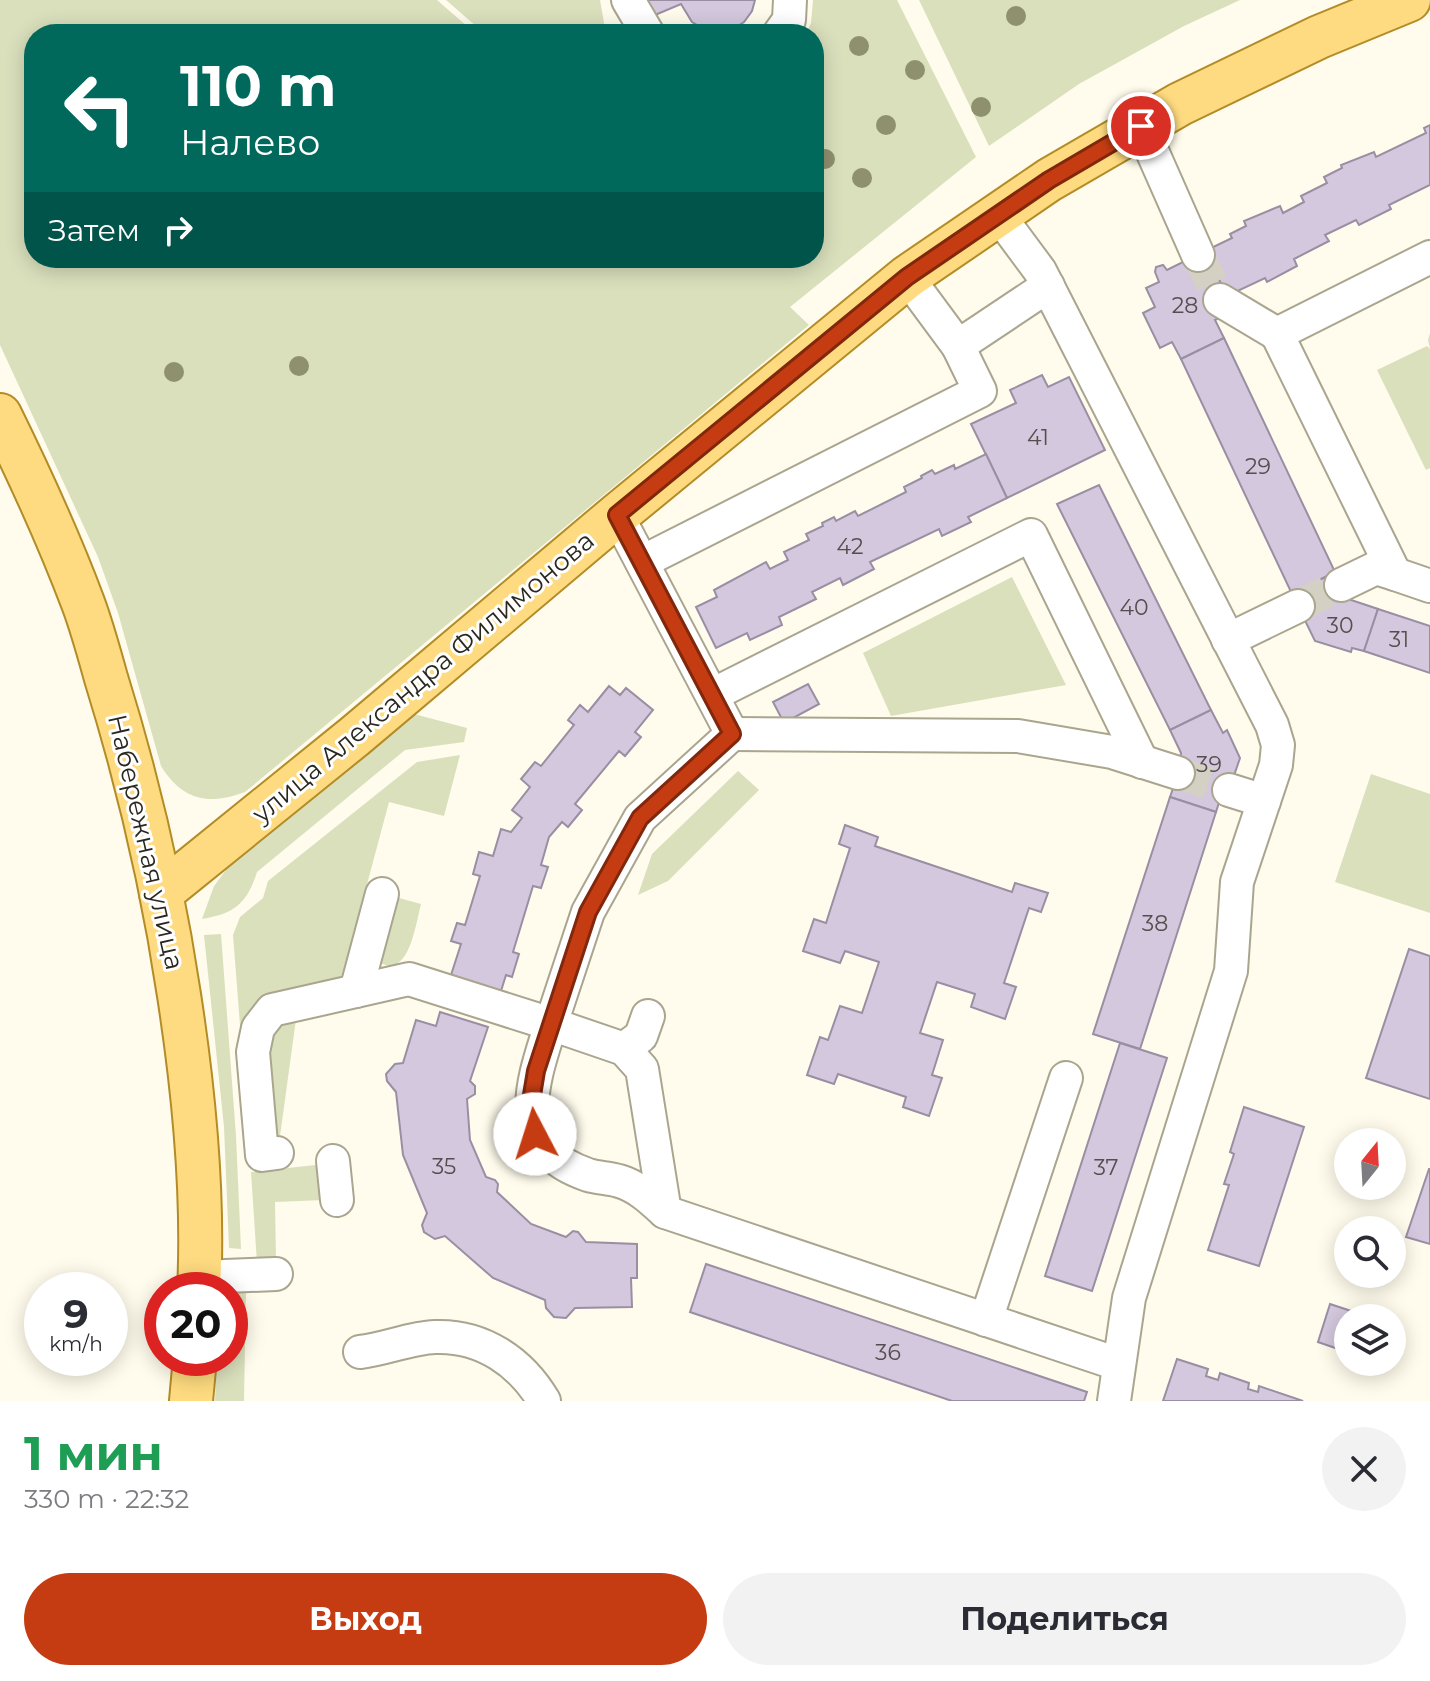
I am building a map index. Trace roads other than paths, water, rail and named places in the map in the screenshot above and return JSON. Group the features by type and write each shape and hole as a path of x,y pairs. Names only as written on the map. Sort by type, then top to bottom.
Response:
{"main road":[{"name":"улица Александра Филимонова","path":"161,893 355,736 617,515 907,277 997,213 1141,126 1251,68 1409,0"},
{"name":"Набережная улица","path":"0,415 83,603 122,730 161,893 191,1072 199,1272"},
{"path":"191,1401 193,1376"}],"lane":[{"path":"786,24 790,0"},
{"path":"1141,126 1198,255"},
{"path":"997,213 1048,286 1272,725 1278,745 1276,765 1237,882 1231,971 1129,1298 1114,1401"},
{"path":"1277,334 1430,257"},
{"path":"642,562 980,391 958,346 907,277"},
{"path":"958,346 1048,286"},
{"path":"1220,300 1277,334 1395,574"},
{"path":"617,515 732,734"},
{"path":"712,695 1031,535 1142,762"},
{"path":"1341,585 1376,568 1430,586"},
{"path":"1228,640 1298,606"},
{"path":"1118,1364 665,1212 642,1191 557,1161 535,1134 530,1107 536,1071 588,912 640,818 732,734 1018,736 1112,752 1178,773"},
{"path":"1229,790 1264,801"},
{"path":"356,991 382,894"},
{"path":"277,1153 262,1155 253,1052 258,1028 272,1010 409,979 624,1049 642,1069 665,1212"},
{"path":"624,1049 641,1036 648,1016"},
{"path":"986,1320 1066,1078"},
{"path":"333,1161 337,1200"},
{"path":"248,1278 276,1274"},
{"path":"360,1352 435,1337 470,1340 507,1357 534,1383 544,1401"}],"tunnel":[{"path":"1198,255 1220,300"},
{"path":"1298,606 1341,585"},
{"path":"1178,773 1229,790"}]}
